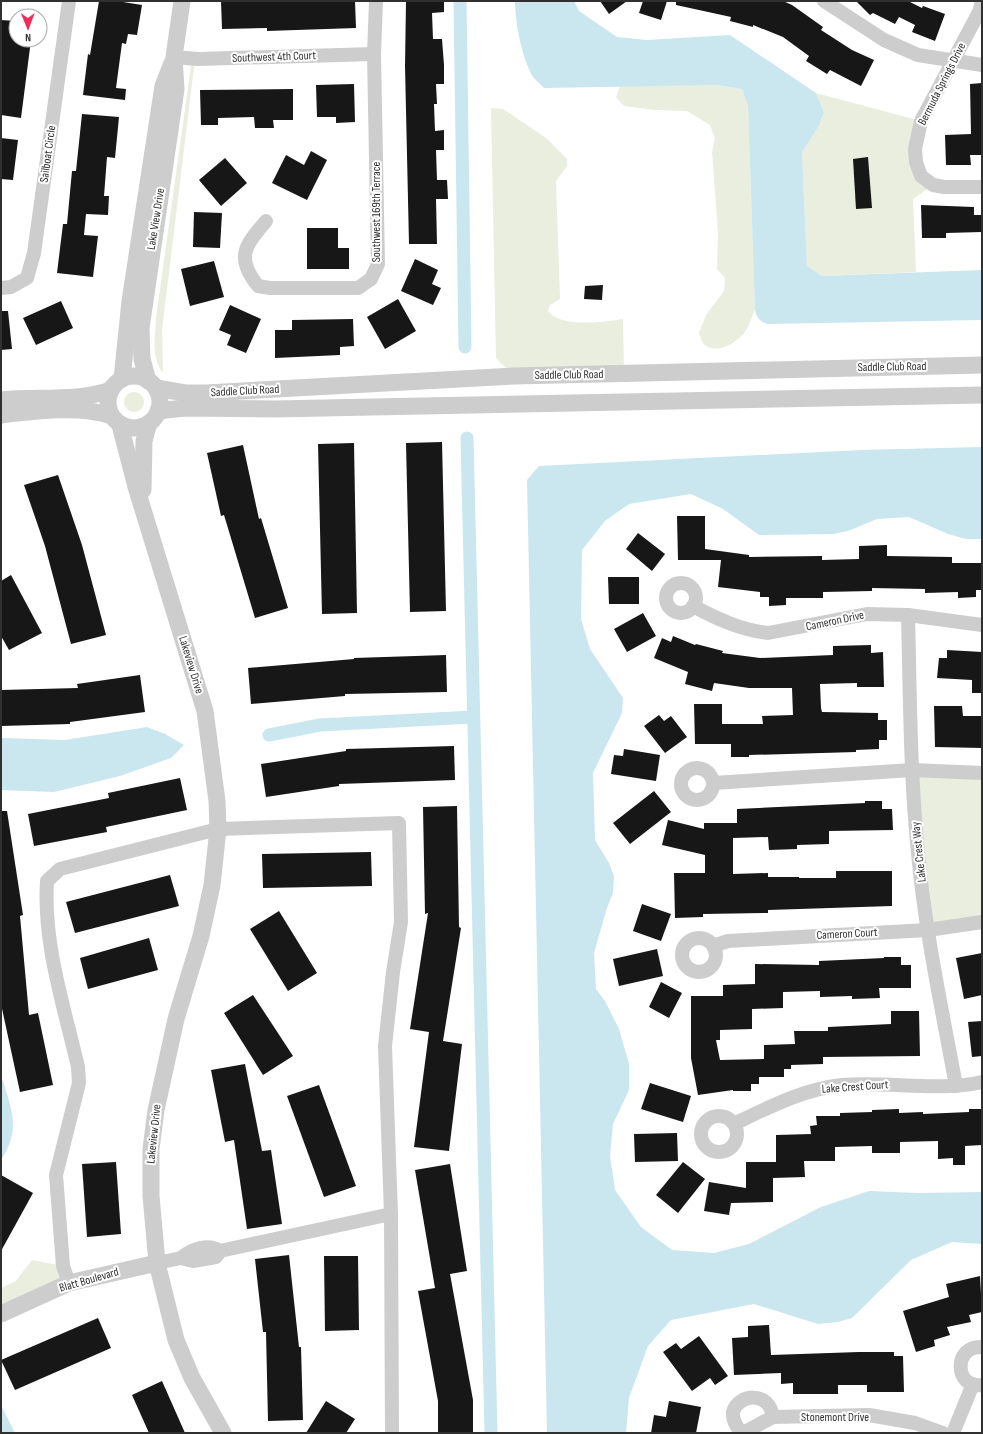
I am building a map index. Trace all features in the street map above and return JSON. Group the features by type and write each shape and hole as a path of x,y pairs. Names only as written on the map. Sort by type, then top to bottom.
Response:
{"street":[{"name":"Sailboat Circle","path":"1,288 11,287 27,278 34,253 69,1"},
{"name":"Lake View Drive","path":"152,385 142,359 141,328 176,89 174,57 182,1"},
{"name":"Southwest 169th Terrace","path":"266,221 250,239 245,254 244,266 258,286 270,288 358,288 371,279 378,264 374,54 376,1"},
{"path":"824,1 884,40 918,55 982,65"},
{"name":"Bermuda Springs Drive","path":"982,2 979,12 921,121 915,149 916,162 921,176 934,185 944,187 982,187"},
{"name":"Southwest 4th Court","path":"174,57 198,59 374,54"},
{"name":"Lake View Drive","path":"117,385 162,86 174,57"},
{"name":"Saddle Club Road","path":"152,385 185,393 206,393 514,376 982,365"},
{"path":"1,400 98,394 131,377 140,377 152,385 160,403 154,417 135,428 102,413 82,411 1,415"},
{"path":"116,420 108,408 108,399 117,385"},
{"name":"Saddle Club Road","path":"154,417 184,408 274,409 982,395"},
{"name":"Lakeview Drive","path":"143,504 144,441 154,417"},
{"name":"Lakeview Drive","path":"116,420 128,450 131,469 143,504 205,711 217,801 218,829 212,885 201,936 176,1019 156,1110 151,1150 151,1196 157,1263 176,1340 192,1378 223,1433"},
{"name":"Cameron Drive","path":"693,606 714,618 751,631 768,633 805,627 856,615 882,613 982,625"},
{"name":"Lake Crest Way","path":"908,615 912,770 918,854 928,930 956,1086"},
{"path":"713,783 912,770 982,774"},
{"path":"69,1283 63,1266 56,1176 79,1083 78,1067 50,950 46,902 47,881 60,869 218,829 399,823 401,922 393,972 385,1046 391,1214 392,1433"},
{"name":"Cameron Court","path":"713,946 728,940 928,930 982,922"},
{"name":"Lake Crest Court","path":"734,1124 801,1094 829,1087 884,1084 956,1086 982,1082"},
{"name":"Blatt Boulevard","path":"1,1314 69,1283 181,1258 193,1261 216,1257 220,1251 391,1214"},
{"path":"953,1433 977,1385 963,1376 960,1364 966,1352 971,1349 982,1347"},
{"name":"Stonemont Drive","path":"773,1417 772,1409 768,1402 761,1398 748,1398 738,1405 733,1412 734,1422 742,1433 773,1417 868,1416 915,1423 943,1433"}],"green space":[{"path":"192,59 195,59 162,330 163,373 159,367 155,354 156,318"},
{"path":"716,85 742,89 748,106 755,310 743,335 727,346 715,349 704,344 699,333 706,315 724,291 725,278 717,269 718,232 712,152 715,138 710,125 687,111 655,110 624,106 616,97 620,86"},
{"path":"816,93 921,121 916,162 933,185 913,199 916,272 822,276 807,266 802,152 819,126 824,112"},
{"path":"491,108 503,109 546,138 567,159 567,166 556,181 560,299 550,305 548,311 562,320 572,322 595,322 623,319 624,374 514,376 496,358"},
{"path":"130,392 138,392 144,398 144,406 138,412 130,412 124,406 124,398"},
{"path":"912,770 982,773 982,922 928,930"},
{"path":"32,1260 63,1266 69,1283 1,1314 1,1288 16,1281"}],"water":[{"path":"515,1 574,1 579,11 617,37 647,40 730,35 816,93 824,112 819,126 802,152 807,266 822,276 982,270 982,320 768,324 761,321 755,310 748,106 742,89 716,85 544,88 533,77 522,50 515,10"},
{"path":"982,447 982,539 966,539 948,534 909,517 877,519 848,531 833,534 759,535 723,509 691,494 629,504 605,521 582,550 581,619 590,649 623,698 622,713 593,773 595,840 609,863 614,877 613,893 594,953 596,989 605,1001 619,1029 629,1064 629,1090 613,1124 610,1156 615,1190 641,1227 672,1250 714,1253 749,1244 821,1207 869,1191 918,1193 982,1192 982,1244 952,1242 911,1260 852,1318 838,1322 818,1324 754,1304 671,1320 648,1346 629,1398 626,1433 547,1433 527,480 539,466 861,450"},
{"path":"147,727 165,734 184,745 171,758 120,776 54,792 1,790 1,738 65,740"},
{"path":"1,1075 11,1108 13,1128 7,1149 1,1160"},
{"path":"1,1405 15,1433 1,1433"}],"building":[{"path":"99,1 117,1 142,5 137,35 128,34 126,44 122,43 116,88 126,89 125,100 83,95 88,54 90,55"},
{"path":"221,1 355,1 356,28 267,31 267,28 222,29"},
{"path":"406,1 444,1 444,12 432,13 433,39 442,39 444,65 444,84 436,84 437,104 434,104 435,131 444,130 444,150 436,150 437,180 447,180 448,199 436,199 437,244 409,244 405,66"},
{"path":"600,1 627,1 609,14"},
{"path":"643,1 667,1 661,20 639,13"},
{"path":"676,1 783,1 792,5 823,27 821,30 852,50 874,60 861,86 830,70 827,74 806,61 809,56 783,37 753,25 753,27 730,21 731,17 676,5"},
{"path":"856,1 908,1 922,8 923,6 945,14 935,41 912,32 915,25 899,17 895,24 873,13 870,15"},
{"path":"1,20 8,20 8,48 30,48 21,118 1,115"},
{"path":"982,83 982,155 970,155 971,165 946,165 945,135 971,134 970,84"},
{"path":"354,84 355,122 336,123 336,117 317,117 316,85"},
{"path":"293,89 293,120 273,120 274,128 255,128 254,117 218,118 218,125 201,125 200,90"},
{"path":"82,114 119,117 115,158 107,157 104,196 109,196 108,215 86,214 84,235 98,236 93,277 57,273 63,224 67,224 72,171 76,171"},
{"path":"1,138 18,140 13,180 1,179"},
{"path":"311,151 327,160 307,200 272,183 286,155 304,165"},
{"path":"868,157 872,208 856,209 853,159"},
{"path":"225,158 247,183 221,206 199,180"},
{"path":"921,205 974,207 974,215 982,215 982,232 946,233 946,238 922,238"},
{"path":"194,212 222,213 220,248 193,247"},
{"path":"307,228 338,228 338,248 349,248 349,269 307,269"},
{"path":"415,259 438,270 432,284 441,288 433,305 401,291"},
{"path":"214,261 224,297 190,306 181,269"},
{"path":"603,285 602,300 584,299 585,286"},
{"path":"398,299 416,331 385,349 367,317"},
{"path":"61,301 73,328 36,345 23,318"},
{"path":"230,305 261,319 246,353 227,345 231,335 219,330"},
{"path":"1,311 8,311 12,349 1,350"},
{"path":"353,319 354,346 340,347 340,355 275,358 275,330 292,330 292,320"},
{"path":"442,442 446,611 410,612 406,443"},
{"path":"354,443 357,613 322,614 318,444"},
{"path":"243,445 259,519 261,518 288,608 255,618 224,515 221,516 207,453"},
{"path":"58,475 82,545 106,635 71,644 45,546 24,485"},
{"path":"677,516 705,516 705,549 749,555 749,557 822,556 822,560 859,559 859,546 887,545 887,556 952,557 952,563 982,563 982,590 976,590 976,597 958,598 958,592 925,593 925,589 872,588 872,591 823,592 823,598 786,598 786,605 769,606 769,597 760,597 760,592 718,587 721,560 678,560"},
{"path":"638,533 665,554 652,571 626,549"},
{"path":"11,575 42,633 9,650 1,636 1,581"},
{"path":"608,577 639,577 639,604 609,604"},
{"path":"643,613 656,636 627,652 614,629"},
{"path":"673,636 695,645 723,651 722,653 760,658 833,655 833,646 871,645 871,653 883,652 884,687 857,687 857,683 820,684 821,708 822,712 878,713 878,720 887,720 887,740 879,740 879,749 856,750 856,752 749,755 749,757 731,757 731,744 695,744 694,704 722,704 722,724 763,724 762,716 793,715 792,688 749,688 714,683 712,691 685,684 688,672 654,658 662,638 671,642"},
{"path":"947,650 982,652 982,693 972,693 972,680 937,678 939,658 947,658"},
{"path":"446,655 447,692 345,694 345,696 251,704 248,668 354,658"},
{"path":"140,675 145,712 70,722 70,724 1,726 1,690 78,688 77,684"},
{"path":"934,706 962,706 963,716 982,716 982,748 935,747"},
{"path":"659,715 664,721 671,716 687,737 665,753 644,726"},
{"path":"454,746 455,780 339,784 339,786 266,797 261,764 346,751 346,749"},
{"path":"624,749 660,755 656,781 611,774 614,755 623,756"},
{"path":"180,778 187,810 106,827 107,832 34,846 28,814 109,798 108,793"},
{"path":"654,791 671,812 630,844 613,823"},
{"path":"865,801 882,801 882,809 892,809 893,830 829,831 829,844 797,845 797,849 769,850 768,837 733,838 733,874 768,873 768,877 836,878 836,871 892,871 892,906 768,910 768,913 703,914 703,917 675,918 674,873 705,873 705,855 662,845 668,820 704,829 704,823 737,823 737,809 865,803"},
{"path":"457,806 459,927 461,928 443,1041 462,1044 449,1151 414,1147 429,1032 410,1029 428,913 425,914 423,807"},
{"path":"1,811 7,811 23,915 20,916 29,1015 38,1013 53,1085 20,1092 1,1004"},
{"path":"371,852 372,886 263,888 262,854"},
{"path":"170,875 179,906 75,933 66,902"},
{"path":"642,904 671,914 661,941 633,931"},
{"path":"279,911 317,973 288,991 250,929"},
{"path":"149,938 158,970 88,989 80,958"},
{"path":"657,949 663,976 619,986 613,959"},
{"path":"982,953 982,995 964,999 956,958"},
{"path":"901,957 901,965 911,965 911,988 879,988 880,998 852,999 852,996 820,997 820,991 783,992 783,1008 752,1009 752,1029 720,1030 720,1040 716,1040 720,1060 764,1059 764,1045 795,1044 794,1031 828,1031 828,1027 891,1024 891,1011 919,1011 920,1056 823,1057 823,1064 791,1065 791,1069 784,1069 784,1077 759,1077 759,1084 751,1084 751,1091 733,1090 698,1095 691,1058 691,996 723,996 723,985 755,984 755,964 819,965 819,961"},
{"path":"661,982 682,993 669,1018 649,1007"},
{"path":"253,995 293,1056 263,1075 224,1013"},
{"path":"982,1021 982,1056 972,1057 968,1022"},
{"path":"245,1064 262,1151 271,1150 282,1224 247,1229 234,1140 225,1142 211,1070"},
{"path":"650,1083 691,1096 683,1122 641,1109"},
{"path":"319,1085 356,1186 324,1197 287,1096"},
{"path":"899,1109 899,1113 923,1112 923,1114 969,1112 969,1109 982,1109 982,1145 965,1146 965,1165 953,1165 953,1158 938,1159 938,1141 900,1142 900,1153 872,1153 872,1146 835,1147 835,1161 804,1161 805,1177 773,1178 773,1202 731,1203 729,1215 704,1211 709,1182 746,1188 746,1162 776,1162 776,1135 811,1134 810,1126 817,1125 816,1116 840,1116 840,1113"},
{"path":"677,1133 678,1161 635,1162 634,1134"},
{"path":"116,1162 121,1234 87,1237 82,1164"},
{"path":"683,1162 705,1179 678,1213 656,1195"},
{"path":"450,1164 467,1271 450,1274 473,1400 473,1433 438,1433 438,1401 418,1291 435,1288 415,1170"},
{"path":"1,1175 33,1193 1,1251"},
{"path":"289,1255 299,1347 301,1347 303,1420 268,1421 266,1332 263,1332 255,1259"},
{"path":"324,1256 358,1256 359,1330 325,1331"},
{"path":"980,1276 982,1312 969,1315 971,1322 947,1327 950,1335 934,1340 935,1346 916,1352 903,1311 949,1297 946,1284"},
{"path":"98,1318 111,1348 15,1390 1,1360"},
{"path":"769,1325 771,1355 894,1352 894,1356 903,1356 904,1392 867,1392 867,1385 838,1385 838,1394 793,1394 793,1383 781,1384 781,1373 734,1375 732,1338 748,1337 748,1326"},
{"path":"699,1336 728,1376 715,1385 710,1378 692,1391 663,1352 676,1343 681,1349"},
{"path":"162,1381 185,1433 149,1433 132,1395"},
{"path":"326,1401 355,1419 346,1433 306,1433"},
{"path":"669,1401 701,1407 696,1433 651,1433 654,1415 666,1417"}],"waterway":[{"path":"460,1 465,347"},
{"path":"467,438 491,1433"},
{"path":"269,735 320,725 473,717"}]}
